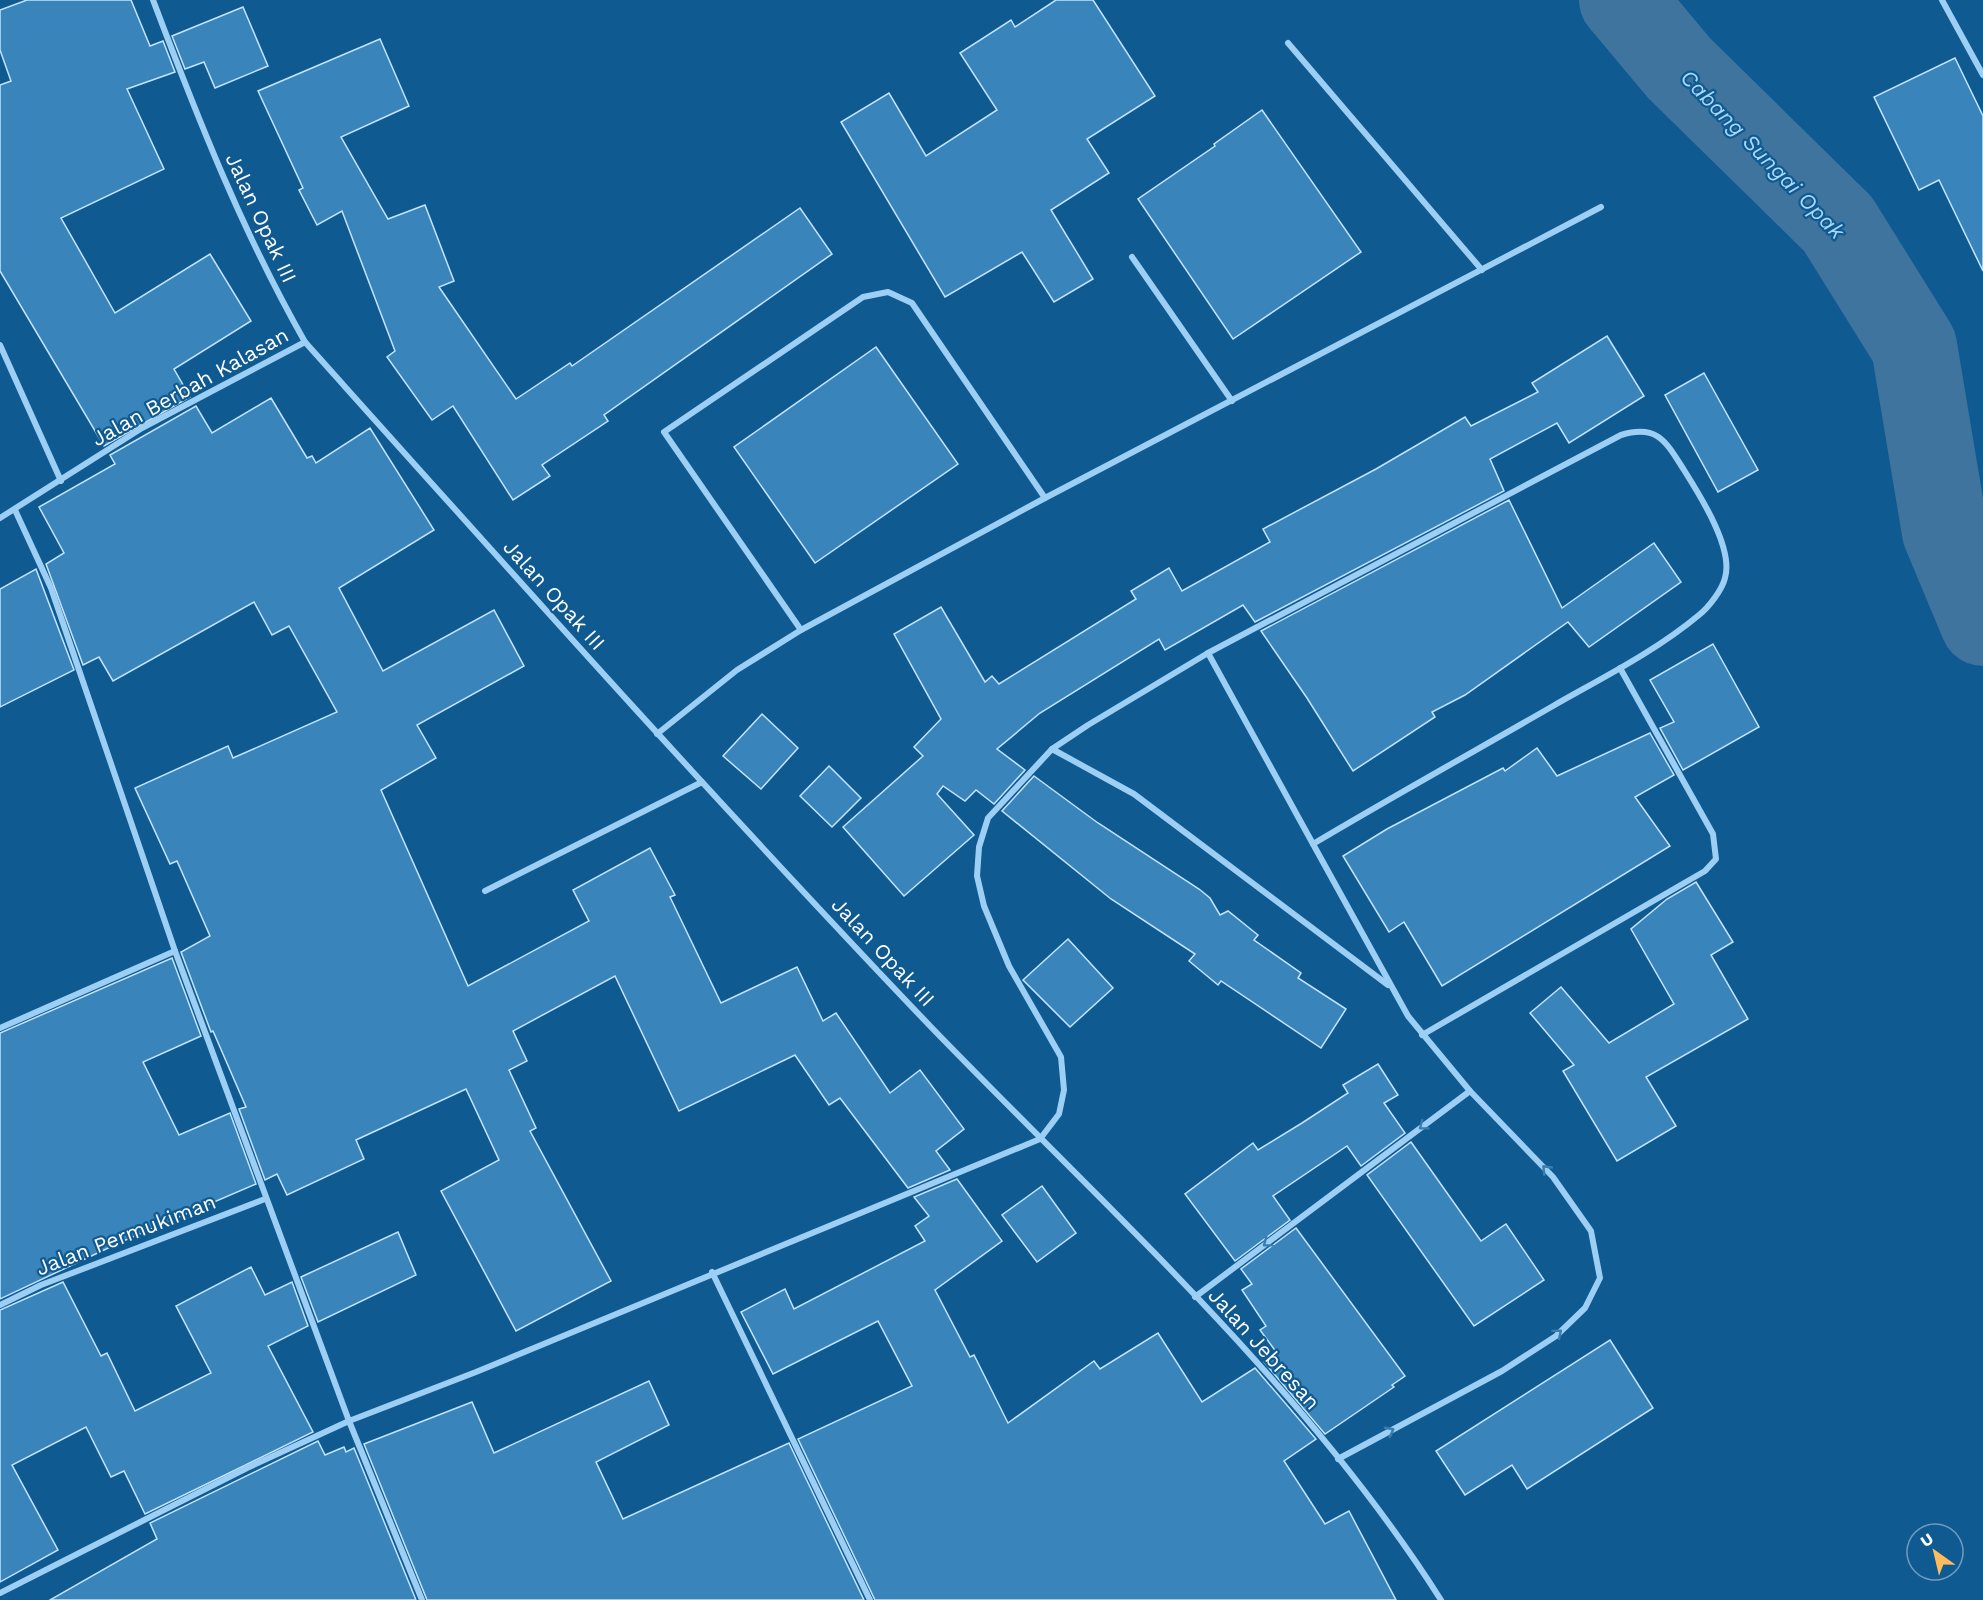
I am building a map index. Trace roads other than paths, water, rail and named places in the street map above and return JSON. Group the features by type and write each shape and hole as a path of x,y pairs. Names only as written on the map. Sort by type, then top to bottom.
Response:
{"street":[{"name":"Jalan Opak III","path":"153,0 207,143 265,272 305,342 657,734 1040,1139"},
{"path":"1942,0 1983,75"},
{"path":"1288,43 1482,270"},
{"path":"657,734 737,670 801,630 1045,498 1601,207"},
{"path":"1131,257 1232,401"},
{"path":"801,630 664,432 863,297 888,292 912,303 1045,498"},
{"name":"Jalan Berbah Kalasan","path":"0,518 142,428 305,342"},
{"path":"0,345 61,481"},
{"path":"0,1593 247,1468 349,1421 476,1372 712,1272 1040,1139 1059,1114 1064,1090 1061,1057 1009,966 984,906 977,876 979,847 988,818 1052,749 1209,653 1621,435 1636,430 1650,432 1665,441 1701,496 1720,538 1726,560 1726,578 1702,613 1620,668 1313,844"},
{"path":"15,510 51,588 175,951 265,1199 349,1421 422,1600"},
{"path":"1209,653 1313,844 1334,878 1390,988 1422,1035 1470,1091 1560,1186 1591,1231 1600,1278 1585,1308 1556,1336 1502,1371 1338,1459"},
{"path":"1422,1035 1705,871 1716,859 1713,834 1620,668"},
{"path":"1052,749 1134,794 1390,988"},
{"path":"485,891 702,782"},
{"path":"0,1028 175,951"},
{"path":"1195,1297 1470,1091"},
{"name":"Jalan Jebresan","path":"1040,1139 1275,1382 1408,1547 1441,1600"},
{"name":"Jalan Permukiman","path":"0,1305 41,1285 265,1199"},
{"path":"712,1272 870,1600"}],"waterway":[{"name":"Cabang Sungai Opak","path":"1622,0 1679,68 1838,224 1914,346 1945,532 1983,623"}]}
